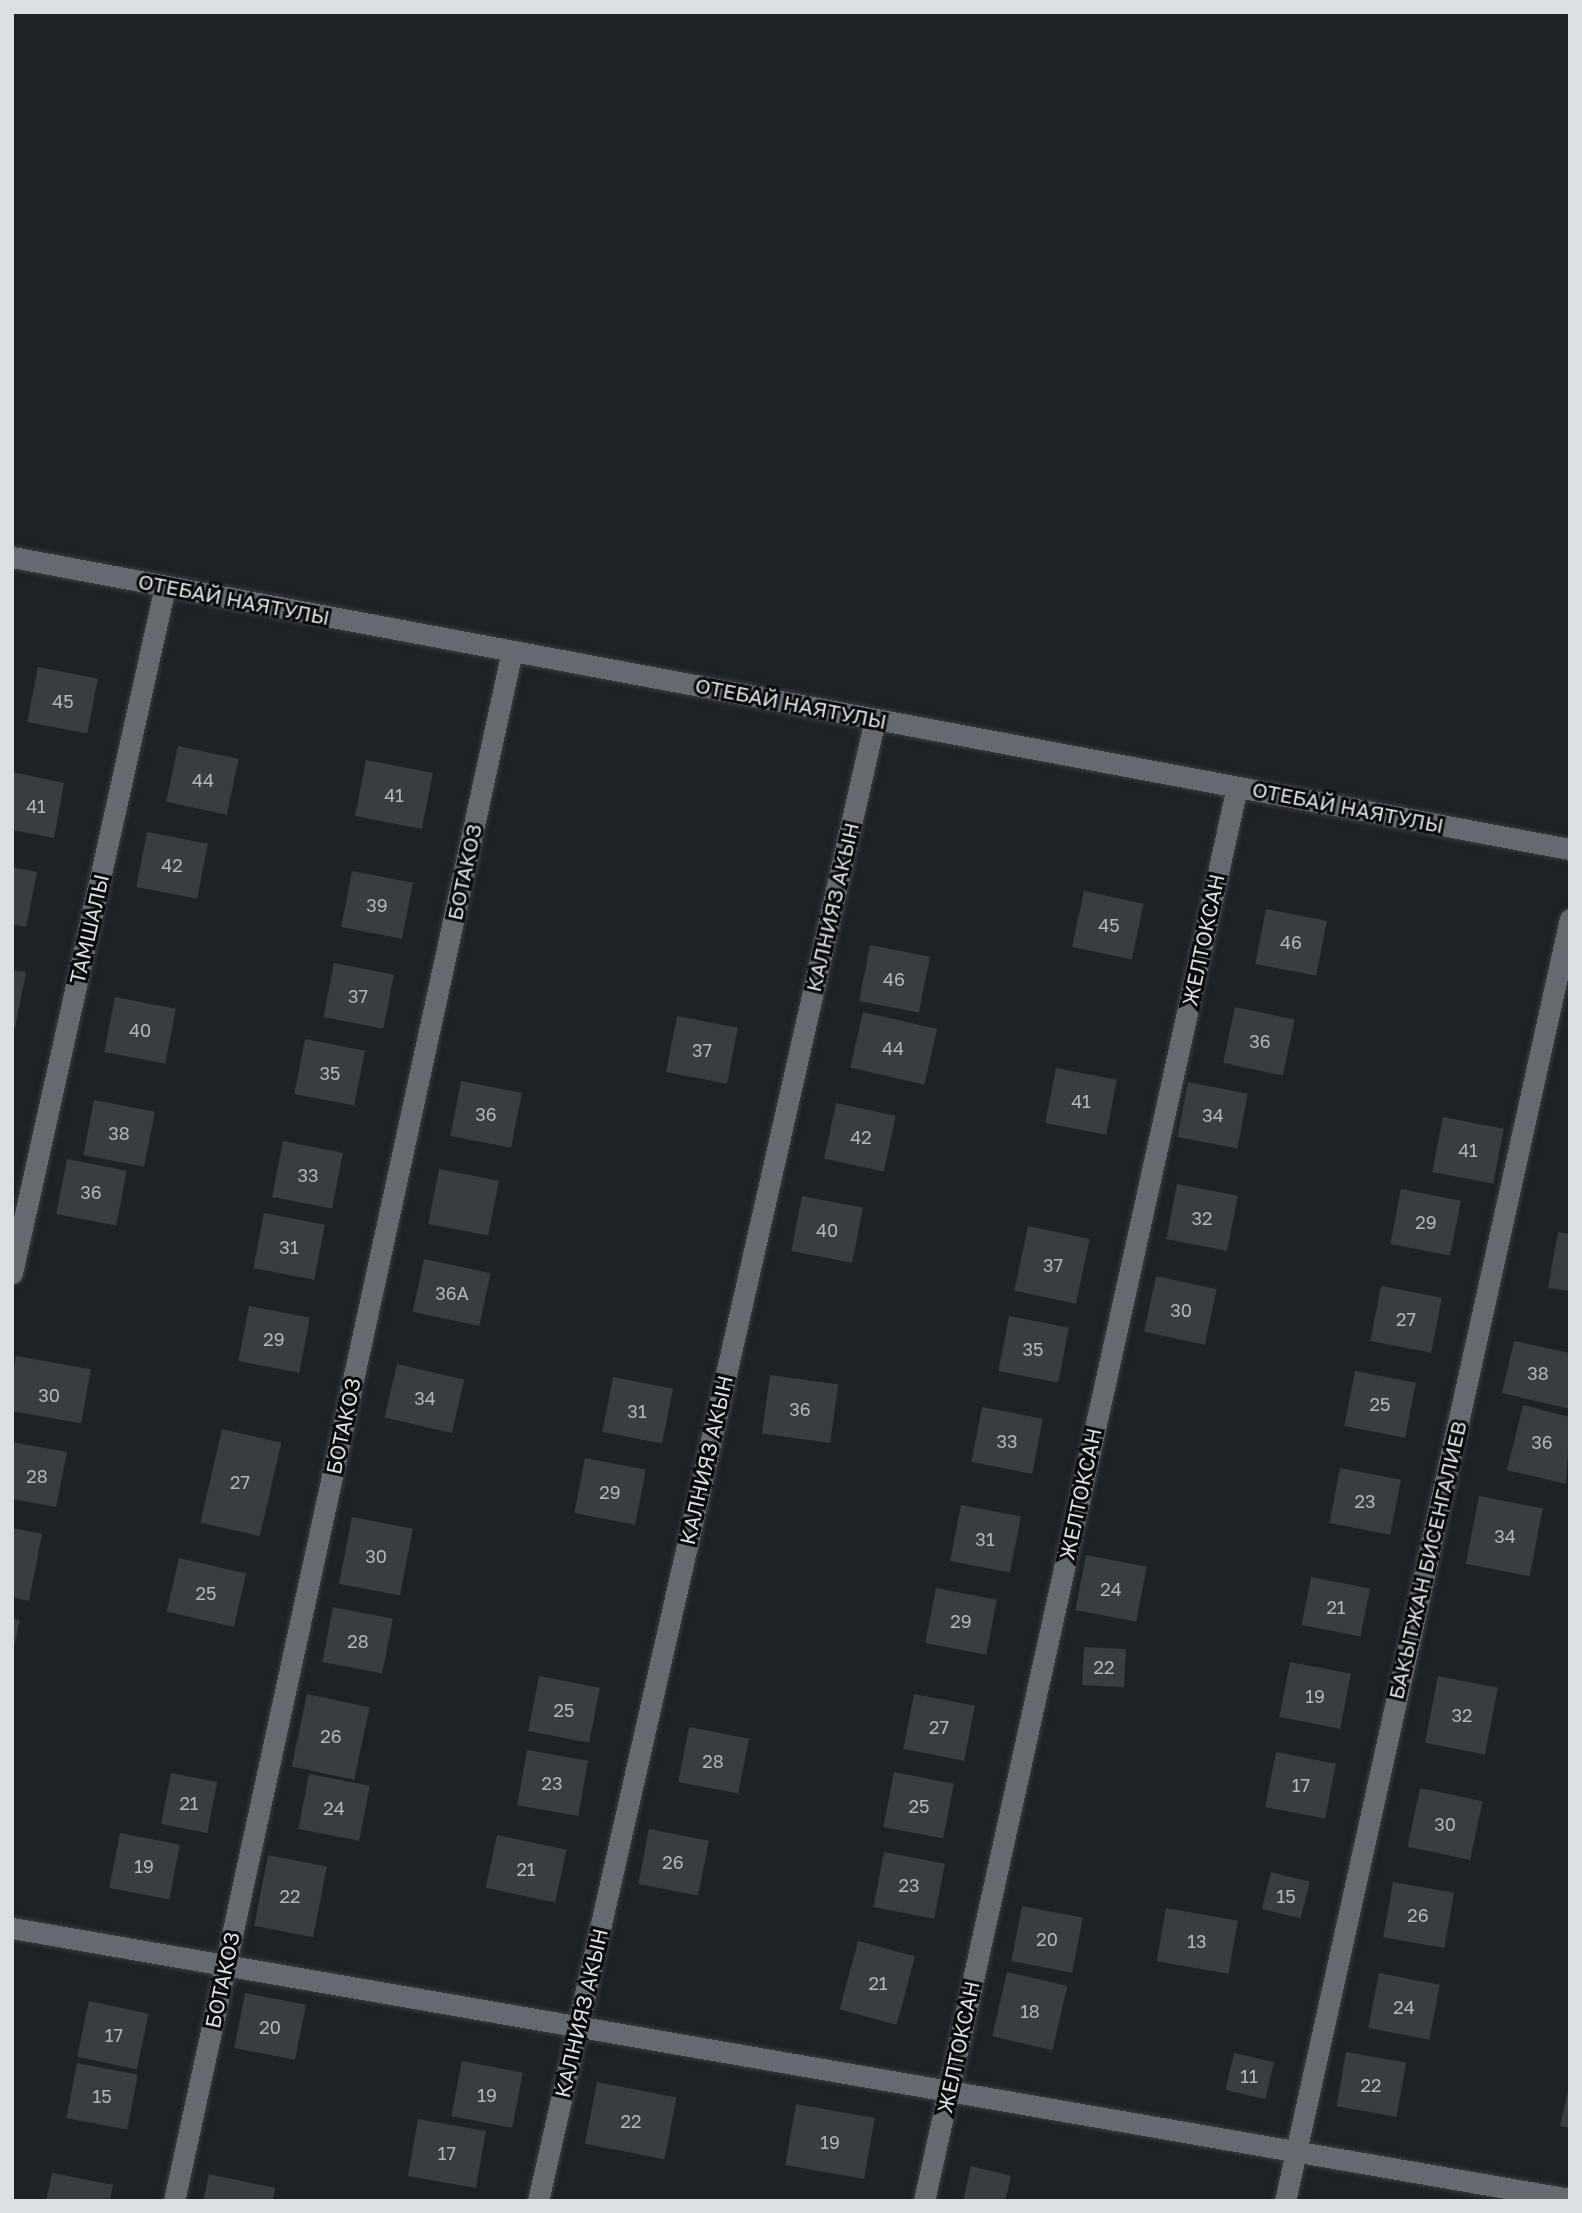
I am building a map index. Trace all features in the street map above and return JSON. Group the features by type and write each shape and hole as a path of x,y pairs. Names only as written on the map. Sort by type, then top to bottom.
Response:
{"street":[{"name":"ОТЕБАЙ НАЯТУЛЫ","path":"12,557 1570,849"},
{"name":"ТАМШАЛЫ","path":"12,1273 165,586"},
{"name":"БОТАКОЗ","path":"174,2201 512,651"},
{"name":"КАЛНИЯЗ АКЫН","path":"538,2201 875,719"},
{"name":"ЖЕЛТОКСАН","path":"924,2201 1237,787"},
{"name":"БАКЫТЖАН БИСЕНГАЛИЕВ","path":"1284,2201 1570,919"},
{"path":"12,1928 225,1969 949,2089 1295,2153 1570,2199"}],"building":[{"path":"38,667 98,679 87,734 27,722"},
{"path":"178,746 239,759 227,815 166,802"},
{"path":"366,760 433,773 422,829 355,816"},
{"path":"12,772 64,783 54,838 12,830"},
{"path":"147,832 208,844 197,899 136,887"},
{"path":"12,867 37,872 26,927 12,924"},
{"path":"352,871 413,883 402,939 341,927"},
{"path":"1084,891 1144,904 1132,959 1072,947"},
{"path":"1266,909 1327,921 1316,976 1255,964"},
{"path":"870,945 930,957 919,1013 859,1001"},
{"path":"334,963 394,975 383,1029 324,1017"},
{"path":"12,970 26,972 15,1028 12,1027"},
{"path":"115,997 176,1009 165,1064 104,1052"},
{"path":"1235,1007 1295,1020 1283,1075 1223,1063"},
{"path":"863,1012 937,1029 924,1085 850,1068"},
{"path":"677,1016 738,1028 727,1084 666,1072"},
{"path":"305,1039 365,1051 354,1106 294,1094"},
{"path":"1056,1068 1117,1080 1106,1135 1045,1123"},
{"path":"461,1081 522,1093 511,1148 450,1136"},
{"path":"1188,1082 1248,1094 1237,1149 1177,1137"},
{"path":"94,1100 155,1112 144,1167 83,1155"},
{"path":"836,1103 896,1116 884,1171 824,1159"},
{"path":"1443,1117 1504,1129 1493,1184 1432,1172"},
{"path":"283,1141 343,1153 332,1209 272,1197"},
{"path":"67,1159 127,1171 116,1226 56,1214"},
{"path":"439,1169 499,1181 488,1236 428,1224"},
{"path":"1177,1184 1238,1196 1227,1251 1166,1239"},
{"path":"1401,1189 1461,1201 1450,1256 1390,1244"},
{"path":"802,1196 863,1208 852,1263 791,1251"},
{"path":"264,1213 325,1225 314,1280 253,1268"},
{"path":"1028,1226 1090,1239 1076,1304 1014,1291"},
{"path":"1558,1232 1570,1234 1570,1291 1548,1288"},
{"path":"424,1259 491,1273 479,1326 413,1312"},
{"path":"1156,1276 1217,1289 1205,1345 1144,1332"},
{"path":"1381,1286 1442,1298 1431,1353 1370,1341"},
{"path":"249,1306 310,1318 299,1373 238,1361"},
{"path":"1009,1316 1069,1328 1058,1383 998,1371"},
{"path":"1514,1341 1570,1353 1570,1409 1502,1393"},
{"path":"16,1356 91,1369 81,1423 12,1411 12,1379"},
{"path":"397,1364 464,1380 452,1433 385,1418"},
{"path":"1355,1371 1416,1383 1405,1438 1344,1426"},
{"path":"770,1375 838,1385 830,1443 762,1433"},
{"path":"613,1377 673,1389 662,1444 602,1432"},
{"path":"1523,1405 1570,1417 1566,1484 1507,1470"},
{"path":"982,1407 1043,1419 1032,1474 971,1462"},
{"path":"222,1429 281,1443 260,1536 200,1523"},
{"path":"12,1442 67,1452 56,1507 12,1499"},
{"path":"585,1458 646,1470 635,1525 574,1513"},
{"path":"1340,1468 1401,1480 1390,1535 1329,1523"},
{"path":"1479,1496 1543,1508 1530,1576 1466,1564"},
{"path":"961,1505 1021,1517 1010,1573 950,1561"},
{"path":"352,1517 413,1529 400,1596 339,1584"},
{"path":"12,1528 42,1534 29,1601 12,1597"},
{"path":"1086,1555 1147,1567 1136,1622 1075,1610"},
{"path":"179,1558 246,1574 234,1627 167,1612"},
{"path":"1311,1577 1370,1588 1361,1637 1302,1625"},
{"path":"936,1588 997,1600 986,1655 925,1643"},
{"path":"333,1607 393,1619 382,1674 322,1662"},
{"path":"12,1619 20,1620 13,1651 12,1651"},
{"path":"1084,1647 1126,1649 1124,1687 1082,1685"},
{"path":"1290,1662 1351,1674 1340,1729 1279,1717"},
{"path":"539,1676 600,1688 589,1743 528,1731"},
{"path":"1438,1676 1498,1688 1485,1754 1425,1743"},
{"path":"307,1694 370,1707 354,1780 292,1766"},
{"path":"914,1694 975,1706 964,1761 903,1749"},
{"path":"689,1727 749,1739 738,1794 678,1782"},
{"path":"527,1750 588,1761 578,1816 517,1805"},
{"path":"1276,1752 1336,1764 1325,1819 1265,1807"},
{"path":"894,1772 954,1784 943,1839 883,1827"},
{"path":"171,1773 217,1782 207,1833 161,1824"},
{"path":"309,1774 370,1786 359,1841 298,1829"},
{"path":"1420,1788 1483,1801 1470,1860 1408,1847"},
{"path":"649,1829 709,1841 698,1896 638,1884"},
{"path":"120,1833 180,1845 169,1900 109,1888"},
{"path":"497,1835 566,1850 555,1903 486,1888"},
{"path":"884,1852 945,1864 934,1919 873,1907"},
{"path":"268,1855 327,1866 313,1937 254,1926"},
{"path":"1271,1872 1310,1882 1301,1919 1262,1909"},
{"path":"1393,1882 1454,1893 1444,1948 1383,1937"},
{"path":"1022,1906 1083,1918 1072,1973 1011,1961"},
{"path":"1166,1908 1238,1921 1229,1974 1157,1961"},
{"path":"858,1941 915,1956 897,2025 840,2010"},
{"path":"1007,1972 1067,1986 1053,2050 992,2036"},
{"path":"1379,1973 1440,1985 1429,2040 1368,2028"},
{"path":"245,1993 306,2005 295,2060 234,2048"},
{"path":"89,2001 149,2014 137,2069 77,2057"},
{"path":"1346,2052 1406,2063 1397,2117 1336,2106"},
{"path":"1234,2053 1274,2062 1265,2099 1225,2090"},
{"path":"462,2061 523,2073 512,2128 451,2116"},
{"path":"77,2063 138,2075 127,2130 66,2118"},
{"path":"597,2082 677,2097 664,2159 585,2144"},
{"path":"1570,2082 1570,2128 1560,2126"},
{"path":"796,2104 875,2118 864,2179 785,2165"},
{"path":"418,2119 486,2131 476,2188 408,2176"},
{"path":"971,2166 1011,2176 1005,2201 963,2201"},
{"path":"52,2173 113,2185 110,2201 46,2201"},
{"path":"209,2174 275,2188 273,2201 203,2201"}]}
